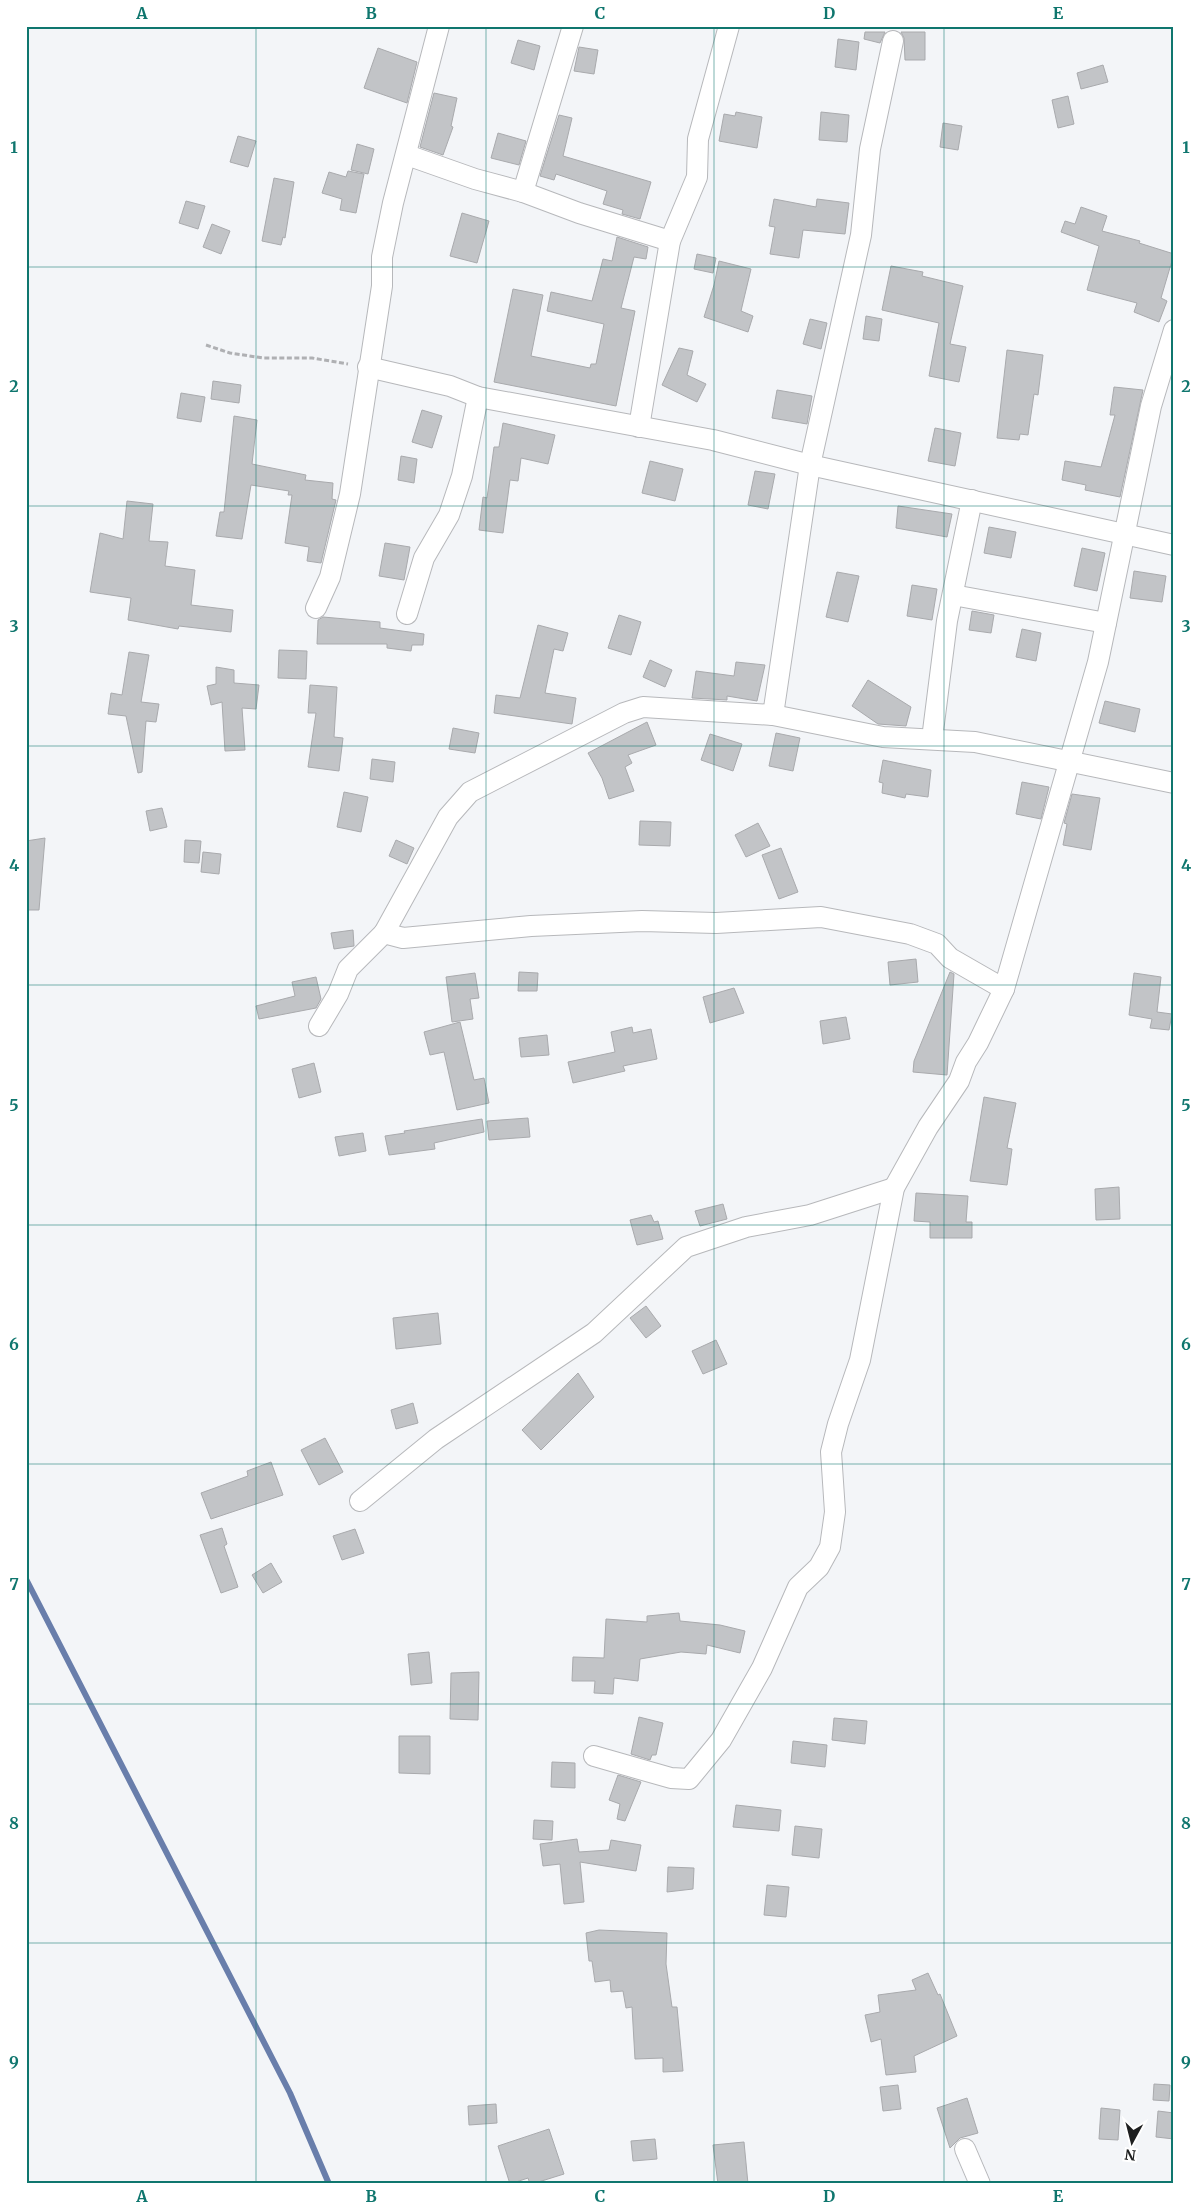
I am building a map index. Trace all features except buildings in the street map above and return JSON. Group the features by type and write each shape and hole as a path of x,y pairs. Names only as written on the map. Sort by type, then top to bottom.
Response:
{"street":[{"path":"316,608 330,577 350,494 368,367 382,286 382,257 393,203 407,155 416,109 439,26"},
{"path":"523,192 572,26"},
{"path":"639,427 670,241 697,177 698,140 729,26"},
{"path":"773,714 810,464 861,235 870,149 893,41"},
{"path":"407,155 475,179 523,192 588,216 670,241"},
{"path":"594,1756 671,1778 689,1779 721,1740 762,1668 798,1587 819,1566 830,1547 835,1512 831,1452 838,1424 860,1360 894,1188 928,1127 960,1081 966,1062 978,1043 1004,989 1098,662 1123,534 1152,406 1174,330"},
{"path":"368,367 450,386 478,397 713,440 810,464 1174,545"},
{"path":"408,614 424,558 449,515 462,476 478,397"},
{"path":"932,739 947,621 972,500"},
{"path":"953,594 1106,623"},
{"path":"318,1026 338,994 348,970 384,933 443,825 470,792 624,713 643,707 773,714 883,737 975,742 1174,782"},
{"path":"384,933 402,938 531,926 624,922 716,923 821,917 910,934 937,944 950,958 1004,989"},
{"path":"360,1501 436,1439 594,1332 686,1247 746,1227 810,1215 894,1188"},
{"path":"964,2149 980,2184"}],"path":[{"path":"206,345 230,353 263,358 312,358 368,367"}],"waterway":[{"path":"26,1579 290,2093 329,2184"}]}
